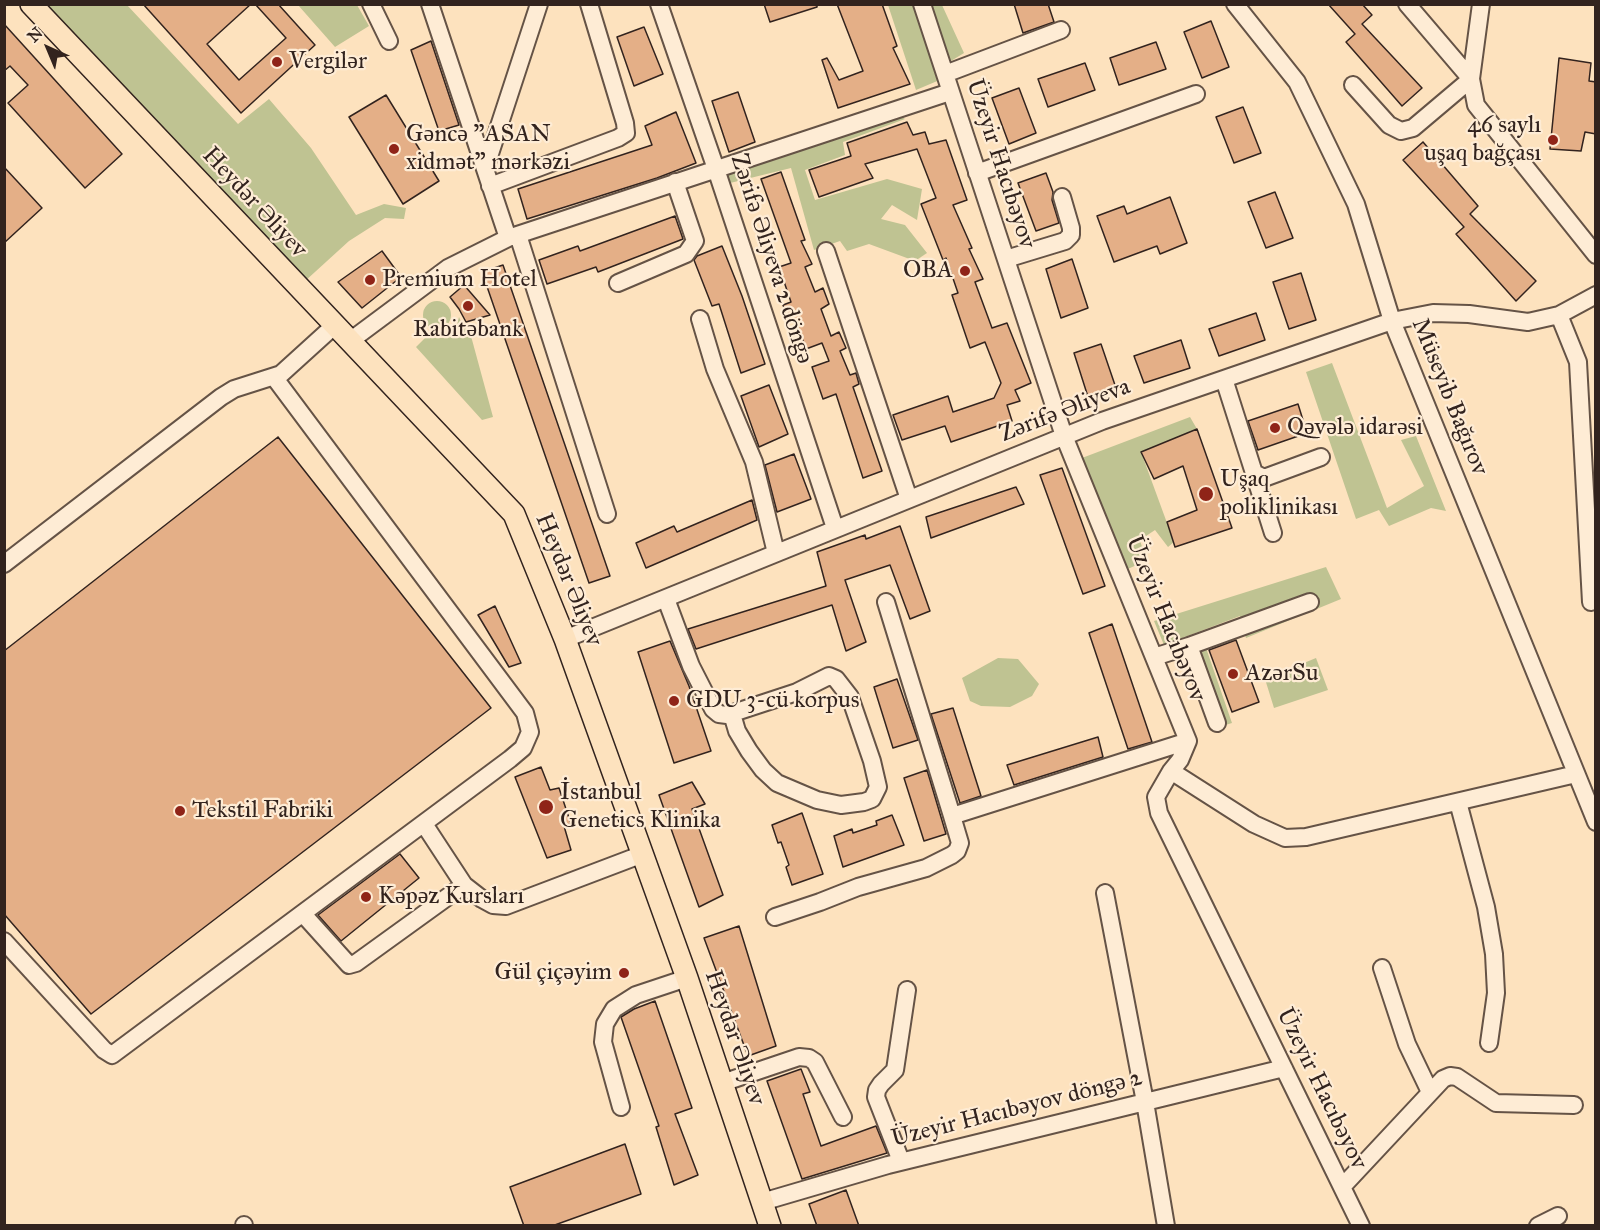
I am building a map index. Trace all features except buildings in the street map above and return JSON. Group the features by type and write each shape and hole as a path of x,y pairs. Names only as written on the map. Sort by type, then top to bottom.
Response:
{"main road":[{"name":"Heydər Əliyev","path":"31,4 514,514 565,639 643,854 770,1226"}],"street":[{"path":"371,4 389,41"},
{"path":"430,4 490,186 513,236 607,514"},
{"path":"485,169 539,4"},
{"path":"490,186 626,133 589,4"},
{"name":"Zərifə Əliyeva 2 döngə","path":"659,4 835,528"},
{"name":"Üzeyir Hacıbəyov","path":"922,4 1064,436 1188,741 1180,760 1156,797 1159,813 1361,1226"},
{"name":"Müseyib Bağırov","path":"1235,4 1297,82 1356,204 1392,321 1596,822"},
{"path":"1407,4 1472,79"},
{"path":"1481,4 1472,79 1476,105 1596,255"},
{"path":"945,74 1061,30"},
{"path":"1353,85 1389,125 1401,131 1413,128 1472,79"},
{"path":"350,341 448,268 513,236 951,92"},
{"path":"977,174 1196,94"},
{"path":"618,283 686,254 695,241 675,182"},
{"path":"1006,259 1065,241 1071,235 1062,197"},
{"path":"826,251 909,499"},
{"name":"Zərifə Əliyeva","path":"565,639 1102,421 1392,321 1432,313 1469,314 1528,322 1559,315 1596,295"},
{"path":"1559,315 1578,362 1591,602"},
{"path":"700,319 715,369 754,462 776,553"},
{"path":"4,564 221,397 234,389 274,376 291,367 335,325"},
{"path":"4,941 104,1050 112,1055 523,748 530,732 525,713 274,376"},
{"path":"1224,379 1273,533"},
{"path":"1254,473 1259,477 1264,477 1321,457"},
{"path":"666,599 691,666 713,709 719,714 732,714 797,692 829,676 836,679 850,697 872,761 878,787 872,799 841,805 817,800 777,783 748,751 737,731 732,714"},
{"path":"775,917 858,886 926,868 952,855 957,851 960,843 886,602"},
{"path":"1154,657 1310,602"},
{"path":"1189,646 1216,723"},
{"path":"952,816 1188,741"},
{"path":"1171,771 1254,824 1285,838 1306,837 1576,774"},
{"path":"1458,802 1486,907 1494,954 1496,993 1489,1043"},
{"path":"424,824 464,885 482,900 493,905 506,906 643,854"},
{"path":"303,914 349,965 356,963 464,885"},
{"path":"1105,892 1166,1226"},
{"path":"1382,968 1407,1044 1430,1092"},
{"path":"621,1107 603,1042 605,1024 614,1009 636,995 687,978"},
{"path":"901,1161 876,1097 881,1084 895,1070 907,990"},
{"path":"723,1083 799,1057 809,1058 815,1062 843,1117"},
{"name":"Üzeyir Hacıbəyov döngə 2","path":"762,1202 901,1161 1284,1068"},
{"path":"1342,1187 1430,1092 1443,1079 1450,1076 1456,1077 1496,1102 1574,1105"},
{"path":"1538,1226 1558,1216"}],"green space":[{"path":"46,5 127,5 238,124 269,99 311,148 356,215 384,204 406,208 404,219 385,218 349,241 304,282"},
{"path":"298,5 357,5 369,26 335,47"},
{"path":"888,5 917,5 942,79 916,90"},
{"path":"927,5 942,5 964,53 946,64"},
{"path":"898,114 905,119 843,142 845,155 805,170 815,200 887,179 922,189 917,220 892,205 881,219 905,225 927,253 915,261 869,244 847,251 840,241 814,250 791,168 730,183 725,172"},
{"path":"437,301 447,305 451,315 447,325 437,329 427,325 423,315 427,305"},
{"path":"459,317 464,328 468,325 493,417 482,420 416,347 426,337 442,338 448,335 457,325"},
{"path":"1332,363 1387,508 1424,486 1401,440 1416,436 1446,511 1431,508 1389,526 1379,510 1356,519 1306,372"},
{"path":"1190,417 1197,429 1141,452 1174,542 1168,547 1155,530 1140,540 1146,561 1123,571 1082,458"},
{"path":"1326,567 1341,599 1246,638 1240,616 1164,645 1154,621"},
{"path":"1205,645 1232,723 1222,726 1196,648"},
{"path":"998,658 1018,659 1039,684 1032,696 1010,707 981,706 970,701 962,678"},
{"path":"1316,658 1328,690 1274,708 1265,679"}],"place":[{"name":"Vergilər","path":"277,62"},
{"name":"46 saylı uşaq bağçası","path":"1553,140"},
{"name":"Gəncə \"ASAN xidmət\" mərkəzi","path":"394,149"},
{"name":"OBA","path":"965,271"},
{"name":"Premium Hotel","path":"370,280"},
{"name":"Rabitəbank","path":"468,306"},
{"name":"Qəvələ idarəsi","path":"1275,428"},
{"name":"Uşaq poliklinikası","path":"1206,494"},
{"name":"AzərSu","path":"1233,674"},
{"name":"GDU 3-cü korpus","path":"674,701"},
{"name":"İstanbul Genetics Klinika","path":"546,807"},
{"name":"Tekstil Fabriki","path":"180,811"},
{"name":"Kəpəz Kursları","path":"366,897"},
{"name":"Gül çiçəyim","path":"624,973"}]}
